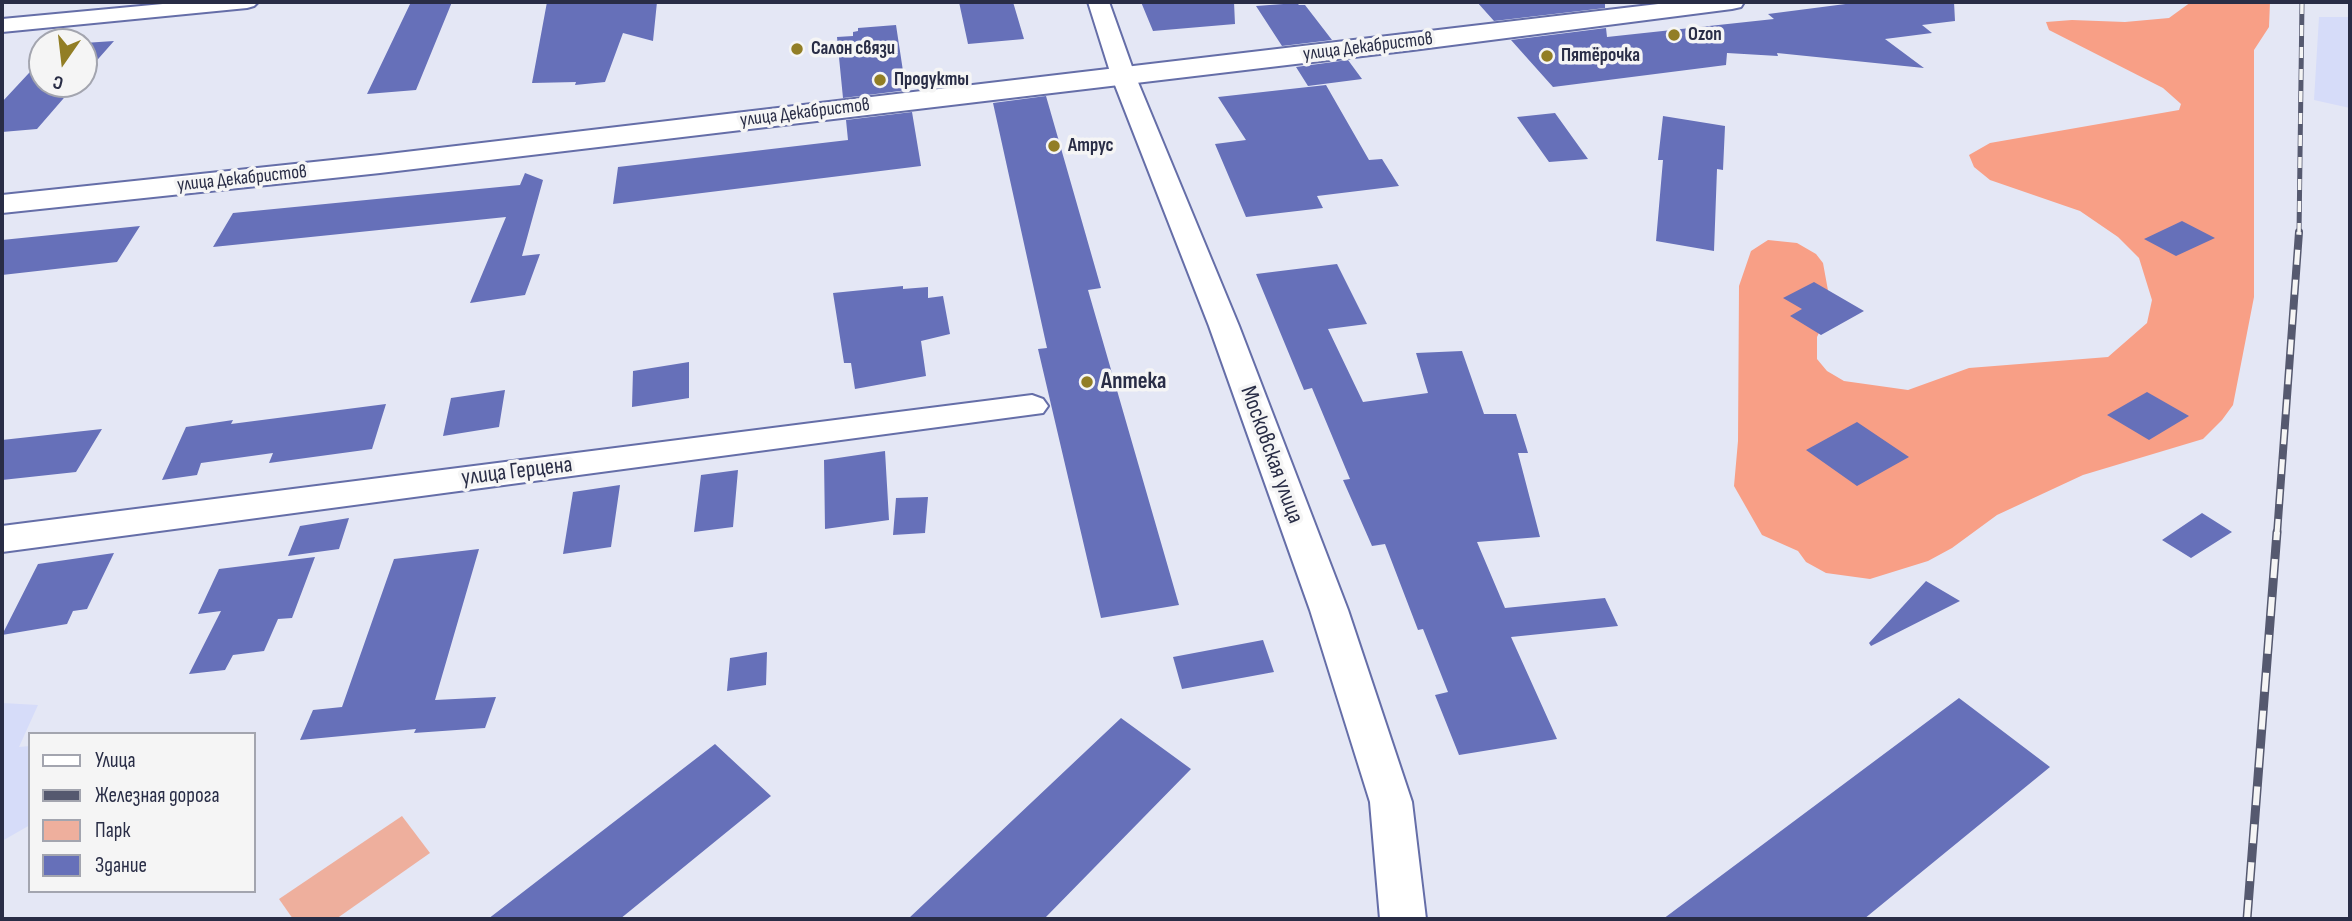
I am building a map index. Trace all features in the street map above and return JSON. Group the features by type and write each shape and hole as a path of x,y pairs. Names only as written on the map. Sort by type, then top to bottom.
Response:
{"street":[{"path":"2,26 247,2"},
{"name":"Московская улица","path":"1098,2 1123,75 1224,326 1329,610 1391,802 1403,919"},
{"name":"улица Декабристов","path":"2,204 367,166 1732,2"},
{"name":"улица Герцена","path":"2,539 1032,406"}],"shaded area":[{"path":"2191,2 2270,2 2269,27 2254,50 2254,297 2233,405 2222,420 2203,439 2083,475 1997,515 1952,548 1928,561 1870,579 1826,573 1806,562 1798,551 1762,535 1734,486 1738,441 1739,286 1751,251 1768,240 1797,243 1816,254 1823,263 1831,307 1817,337 1817,359 1827,371 1844,381 1908,390 1969,368 2108,357 2147,323 2152,300 2139,258 2118,237 2080,211 1990,180 1974,167 1969,155 1990,143 2179,110 2181,104 2163,88 2049,30 2046,22 2125,22 2169,18"},
{"path":"2319,17 2350,17 2350,108 2314,100"},
{"path":"2,703 38,705 19,747 28,746 28,826 2,841"}],"green space":[{"path":"402,816 430,853 336,919 293,919 279,899"}],"building":[{"path":"411,2 452,2 416,90 367,94"},
{"path":"547,2 657,2 653,41 623,33 605,82 575,85 576,82 532,83"},
{"path":"959,2 1013,2 1024,39 968,44"},
{"path":"1141,2 1234,2 1235,24 1153,31"},
{"path":"1477,2 1605,2 1605,8 1494,21"},
{"path":"1861,2 1954,2 1955,21 1922,25 1932,33 1885,39 1924,68 1777,53 1778,56 1727,53 1726,65 1553,87 1511,40 1606,28 1607,37 1774,19 1768,14"},
{"path":"1297,3 1305,5 1332,40 1282,46 1256,6"},
{"path":"896,25 908,90 843,98 837,37 853,36 853,32 858,31 858,28"},
{"path":"114,41 98,59 98,42"},
{"path":"1348,60 1362,79 1308,86 1296,67"},
{"path":"28,74 28,98 64,98 37,129 2,132 2,102"},
{"path":"1326,85 1369,160 1382,159 1399,186 1317,196 1323,208 1246,217 1215,144 1246,140 1218,97"},
{"path":"1046,96 1101,288 1088,290 1179,605 1101,618 1038,349 1047,348 993,103"},
{"path":"912,112 921,166 613,204 618,167 848,140 846,120"},
{"path":"1555,113 1588,159 1549,162 1517,117"},
{"path":"1663,116 1725,126 1723,170 1717,169 1714,251 1656,241 1663,160 1658,160"},
{"path":"525,173 543,180 522,256 540,254 525,295 470,303 506,217 213,247 233,213 520,185"},
{"path":"2182,221 2215,238 2176,256 2144,239"},
{"path":"140,226 117,262 2,275 2,240"},
{"path":"1337,264 1367,324 1328,329 1363,402 1428,393 1416,353 1462,351 1484,414 1516,414 1528,453 1518,453 1540,537 1477,542 1505,608 1605,598 1618,626 1511,637 1557,739 1459,755 1435,695 1448,692 1423,629 1418,630 1385,544 1372,546 1343,480 1350,479 1312,388 1304,390 1256,274"},
{"path":"1814,282 1864,311 1821,335 1790,316 1802,309 1783,298"},
{"path":"903,286 903,289 928,287 928,298 943,296 950,334 921,341 926,376 855,389 851,363 844,363 833,293"},
{"path":"689,362 689,398 632,407 633,371"},
{"path":"505,390 499,427 443,436 451,398"},
{"path":"2147,392 2189,416 2149,440 2107,415"},
{"path":"386,404 372,449 269,463 273,453 201,463 197,475 162,480 186,427 233,420 231,424"},
{"path":"1857,422 1909,457 1857,486 1806,450"},
{"path":"102,429 76,472 2,480 2,440"},
{"path":"885,451 889,520 825,529 824,460"},
{"path":"738,470 733,527 694,532 701,475"},
{"path":"620,485 611,547 563,554 573,492"},
{"path":"928,497 925,533 893,535 896,498"},
{"path":"2202,513 2232,532 2191,558 2162,540"},
{"path":"349,518 339,549 288,556 300,526"},
{"path":"479,549 435,700 496,697 485,728 414,733 416,729 300,740 313,710 342,707 394,559"},
{"path":"114,553 87,609 73,611 67,624 2,635 38,564"},
{"path":"315,557 292,618 278,619 264,651 233,655 225,670 189,674 221,611 198,614 219,569"},
{"path":"1926,581 1960,601 1871,646 1869,643"},
{"path":"1263,640 1274,672 1182,689 1173,657"},
{"path":"767,652 766,685 727,691 730,658"},
{"path":"1959,698 2050,767 1864,919 1663,919"},
{"path":"1121,718 1191,769 1044,919 908,919"},
{"path":"715,744 771,796 620,919 488,919"}],"railway":[{"path":"2299,234 2302,2"},
{"path":"2277,534 2299,232"},
{"path":"2247,919 2277,532"}],"place":[{"name":"Ozon","path":"1674,35"},
{"name":"Салон связи","path":"797,49"},
{"name":"Пятёрочка","path":"1547,56"},
{"name":"Продукты","path":"880,80"},
{"name":"Атрус","path":"1054,146"},
{"name":"Аптека","path":"1087,382"}]}
